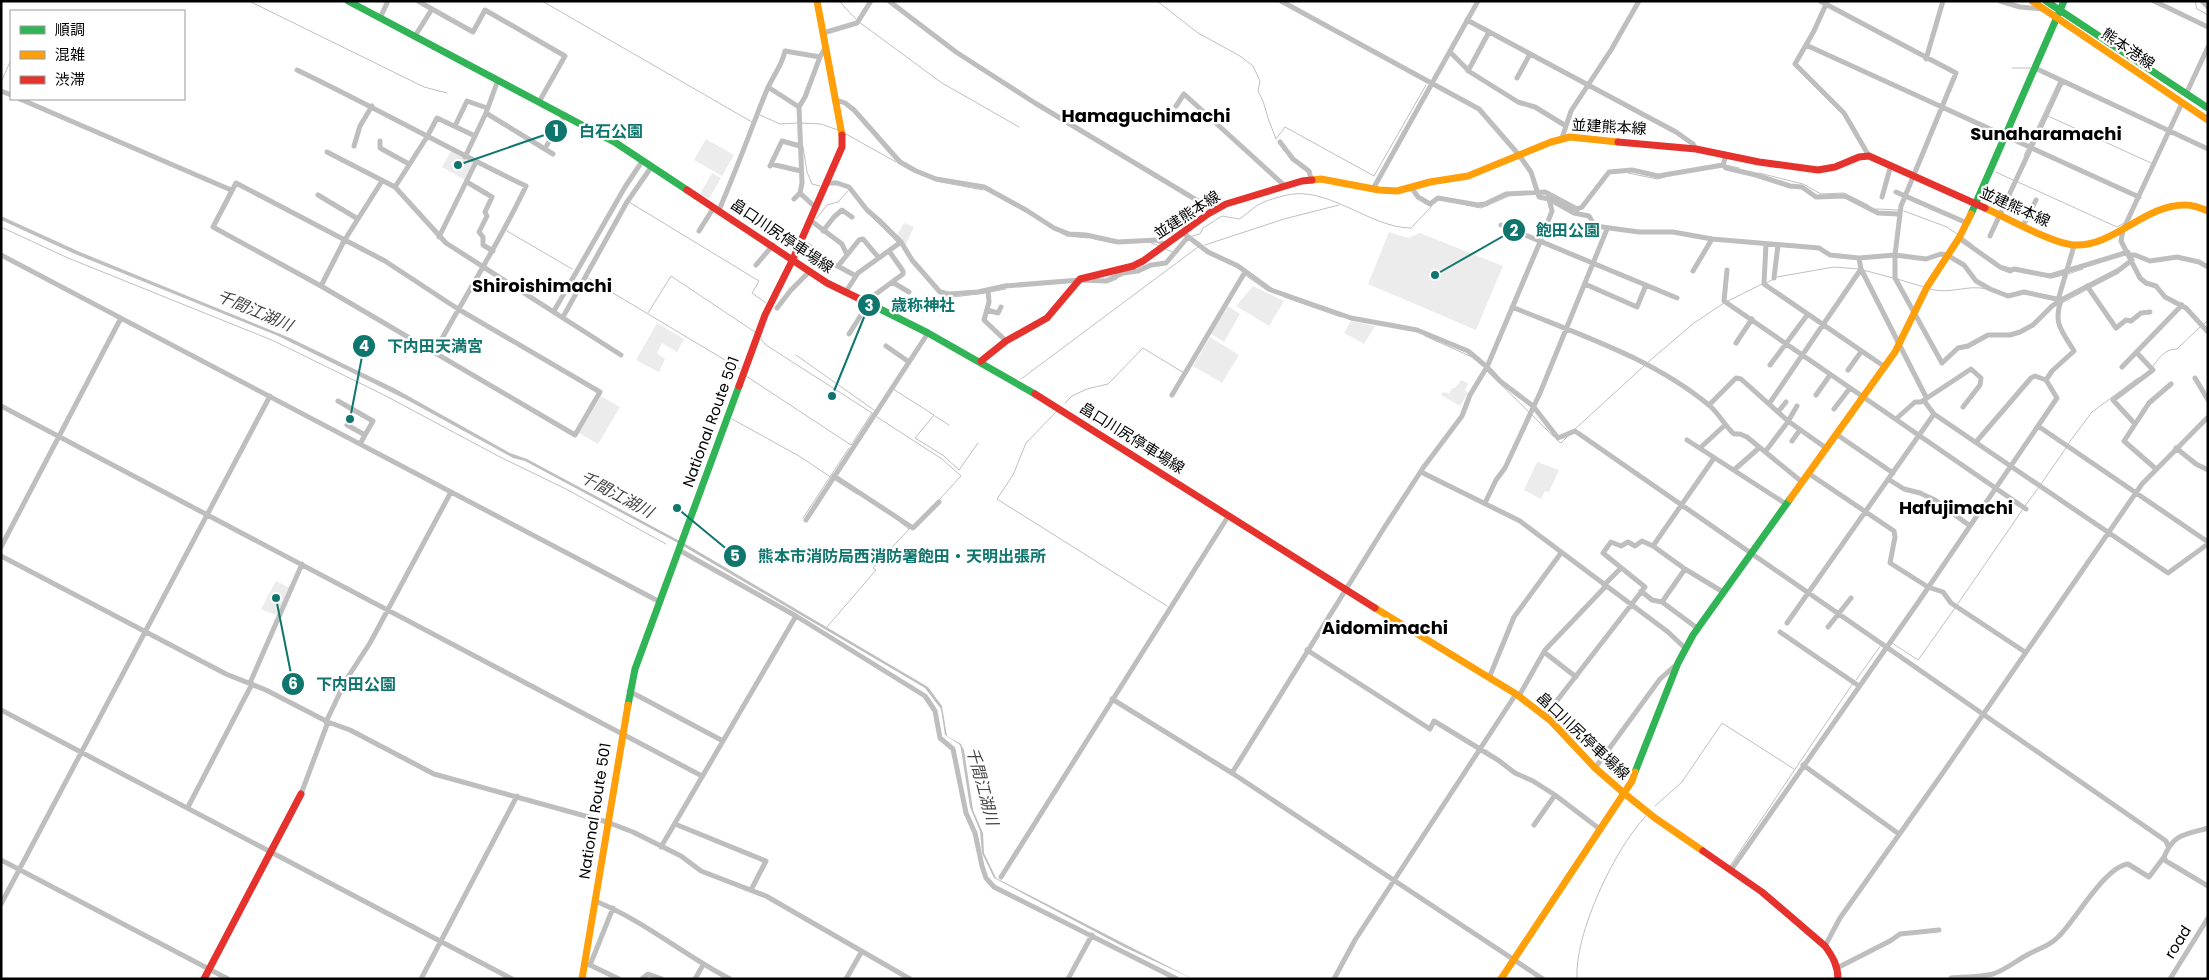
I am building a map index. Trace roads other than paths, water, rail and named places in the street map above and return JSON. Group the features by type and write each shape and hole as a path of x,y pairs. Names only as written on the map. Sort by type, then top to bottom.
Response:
{"main road":[{"name":"畠口川尻停車場線","path":"348,1 565,115 643,160 845,293 928,333 1036,394 1517,695 1545,716 1595,768 1625,794 1655,818 1762,892 1825,946 1837,968 1838,979"},
{"name":"National Route 501","path":"582,979 587,964 594,901 622,733 635,669 758,332 840,153 842,141 836,100 816,1"},
{"name":"熊本港線","path":"2032,1 2045,10 2058,14 2208,108"},
{"name":"熊本港線","path":"2046,1 2058,14 2208,120"},
{"path":"1501,979 1625,794 1639,768 1678,663 1697,628 1864,397 1900,344 1930,282 1967,223 2064,1"},
{"path":"2182,103 2186,94"},
{"name":"並建熊本線","path":"981,362 1006,341 1047,318 1080,280 1095,273 1133,266 1166,245 1188,236 1214,210 1226,204 1311,178 1389,191 1468,176 1562,138 1582,137 1696,149 1818,170 1835,167 1859,157 1869,156 2066,245 2074,246"},
{"path":"2074,246 2091,242 2176,206 2189,205 2208,211"},
{"path":"204,979 301,794"}],"street":[{"path":"380,18 388,1"},
{"path":"418,1 473,32 486,10 565,56 539,102"},
{"path":"823,32 857,23 872,1"},
{"path":"889,1 956,52 1035,103 1214,210"},
{"path":"1281,1 1479,109 1519,155 1531,172 1539,197 1549,199 1574,213 1589,216 1595,226 1607,229 1673,232 1712,239 1819,248 1830,255 1859,258 1895,255 1926,259 1941,254 1947,255 1964,265 1976,281 1990,289 2008,296 2024,292 2059,300"},
{"path":"1373,189 1478,1"},
{"path":"1562,138 1571,111 1589,86 1638,1"},
{"path":"1820,1 1827,3 1926,59 1956,73 1912,175 1899,214 1895,255 1895,278 1942,362 1958,348 1968,346 1988,335 2017,334 2034,325 2059,300 2119,270 2130,256"},
{"path":"1926,59 1943,1"},
{"path":"2000,1 2020,7 2045,10"},
{"path":"2154,1 2208,26"},
{"path":"2202,1 2208,7"},
{"path":"1827,3 1795,64 1844,113 1869,156"},
{"path":"415,36 432,9"},
{"path":"1467,20 1676,132 1693,144 1696,149"},
{"path":"1468,71 1489,32"},
{"path":"1806,45 2139,197"},
{"path":"2186,94 2208,47"},
{"path":"794,199 800,193 802,184 799,107 825,48"},
{"path":"699,231 716,208 742,157 768,87 777,69 782,64 784,51 820,57"},
{"path":"1450,52 1468,71 1518,102 1535,108 1566,126"},
{"path":"1517,78 1530,54"},
{"path":"2035,68 2208,149"},
{"path":"297,70 372,106 427,137 526,186 505,232 458,308 434,353"},
{"path":"466,157 487,111 498,80"},
{"path":"1990,236 2062,81"},
{"path":"768,87 799,107"},
{"path":"1176,106 1184,94 1285,186"},
{"path":"22,100 232,190"},
{"path":"836,100 845,103 854,110 900,162 916,171 936,179 984,187 1054,228 1069,234 1092,236 1118,242 1157,240 1166,245"},
{"path":"455,126 467,101 487,111 554,154"},
{"path":"2182,103 2125,226 2121,241 2140,278 2146,283 2151,284 2165,297 2182,305 2208,332"},
{"path":"354,146 360,126 372,106"},
{"path":"547,145 565,115"},
{"path":"395,187 437,118 475,136"},
{"path":"380,141 380,148 409,164"},
{"path":"800,146 782,141 771,165 801,171"},
{"path":"1280,142 1293,159 1309,172 1311,178"},
{"path":"327,152 395,187 439,237 621,355"},
{"path":"1723,165 1726,155"},
{"path":"554,312 625,187 643,160"},
{"path":"439,237 476,162"},
{"path":"1411,187 1418,197 1430,204 1438,198 1485,204 1506,194 1538,192 1550,194 1577,209 1582,206 1609,172 1632,170 1658,176 1723,165 1726,168 1790,186 1802,187 1816,197 1845,196 1872,211 1899,214"},
{"path":"1882,197 1891,165"},
{"path":"563,317 627,202 652,166"},
{"path":"321,286 344,241 382,180"},
{"path":"236,182 344,241 385,261 458,308 600,392 575,435 321,286 213,227 232,190 236,182"},
{"path":"467,182 492,197 484,212 487,216 479,232 483,237 483,245 493,251"},
{"path":"826,183 837,183 849,187 866,210 881,222 940,292 949,294 1006,286 1080,280 1111,280 1123,273 1138,271 1151,264 1166,262 1188,236 1208,252 1245,272 1271,290 1351,318 1417,330 1468,351 1500,381 1533,406 1558,438 1575,431 2158,836 2168,846"},
{"path":"1896,192 1967,223"},
{"path":"800,193 815,207"},
{"path":"318,195 358,219"},
{"path":"1232,773 1307,650 1421,472 1462,416 1470,395 1487,367 1540,242 1552,212 1549,199"},
{"path":"2023,226 2036,200"},
{"path":"823,231 842,210 852,217"},
{"path":"809,220 842,244 847,255"},
{"path":"1500,225 1677,298"},
{"path":"1485,503 1496,480 1506,468 1566,330 1607,229"},
{"path":"1959,238 2000,267 2010,271 2014,269 2050,276 2067,272 2097,260 2135,255 2150,261 2177,256 2199,262 2208,267"},
{"path":"838,266 859,240 863,239 880,258"},
{"path":"1693,270 1712,239"},
{"path":"800,240 856,276"},
{"path":"845,293 856,276 899,243"},
{"path":"1766,244 1764,284 1884,368"},
{"path":"1774,278 1778,245"},
{"path":"756,265 773,246"},
{"path":"2046,380 2048,375 2074,351 2058,322 2056,314 2074,246"},
{"path":"849,334 866,303 903,274 903,271 889,251"},
{"path":"1,255 660,602"},
{"path":"1859,258 1861,269 1926,397 1925,402 1934,414 2012,465 2168,573 2208,543 2038,426"},
{"path":"1770,404 1861,269"},
{"path":"1727,270 1724,300 2026,509"},
{"path":"777,308 790,290 810,271"},
{"path":"1172,395 1245,272"},
{"path":"892,282 909,292"},
{"path":"1585,284 1637,307 1646,285"},
{"path":"2087,286 2116,328 2126,320 2131,321 2141,313 2150,312"},
{"path":"988,290 989,302 984,320 1006,341"},
{"path":"2122,367 2182,305"},
{"path":"987,310 998,313 1001,307"},
{"path":"1512,307 1641,361 1678,383 1709,406 1724,420 1725,425 1734,434 1743,435 1802,482"},
{"path":"1770,365 1808,314"},
{"path":"1,547 121,318"},
{"path":"1736,343 1752,319"},
{"path":"806,520 928,333"},
{"path":"886,346 910,362"},
{"path":"1848,370 1861,352"},
{"path":"2135,424 2113,400 2153,370 2136,353"},
{"path":"1896,419 1915,402 1921,402 1926,397 1959,379 1971,369 1981,378 1980,385 1963,408"},
{"path":"1816,395 1830,375"},
{"path":"1730,870 1803,765 1856,684 1886,647 2057,398 2046,380 2035,376 2031,378 1976,442"},
{"path":"1709,406 1738,378 1788,421 1826,448"},
{"path":"2195,378 2208,400"},
{"path":"2156,469 2124,443 2125,438 2149,402 2170,384"},
{"path":"1834,409 1850,388"},
{"path":"1,904 270,396"},
{"path":"338,401 373,421 360,444"},
{"path":"1778,412 1786,402"},
{"path":"1,406 702,776"},
{"path":"1765,452 1797,406"},
{"path":"1787,623 1934,414"},
{"path":"1825,946 1840,918 2142,484 2208,418"},
{"path":"347,425 365,435"},
{"path":"1700,448 1725,425"},
{"path":"1792,441 1800,430"},
{"path":"1836,434 1893,473"},
{"path":"1687,440 1786,504"},
{"path":"1734,470 1759,448"},
{"path":"2176,448 2208,470"},
{"path":"1653,546 1714,458"},
{"path":"1421,472 1520,521 1685,648"},
{"path":"1808,474 1894,531 1895,537 1890,563 1928,586 1942,592 1951,602 2025,652"},
{"path":"834,476 913,528 939,502"},
{"path":"1888,479 1904,489 1920,493 1935,500 1970,526"},
{"path":"301,794 327,722 346,680 370,643 451,492"},
{"path":"1001,877 1228,515"},
{"path":"1545,716 1644,587 1603,553 1610,542 1619,546 1628,542 1635,546 1642,542 1653,546 1685,569 1723,592"},
{"path":"681,546 925,696 935,711 940,738 953,749 966,813 975,833 977,850 986,878 994,887 1177,979"},
{"path":"1489,678 1514,617 1561,553"},
{"path":"1,556 226,674 251,683 327,722 350,730 434,774 607,822 633,832 681,856 702,871 766,896 910,979"},
{"path":"188,807 251,683 302,564"},
{"path":"1334,979 1355,940 1394,879 1450,797 1478,749 1517,695 1544,652 1620,568"},
{"path":"1662,602 1685,569"},
{"path":"1641,591 1652,600 1662,602 1697,628"},
{"path":"1828,627 1851,598"},
{"path":"661,847 796,616"},
{"path":"1780,632 1856,684"},
{"path":"1307,650 1430,729 1434,721 1498,760 1515,773 1533,780 1601,830"},
{"path":"1544,652 1576,677"},
{"path":"1595,768 1660,679 1678,663"},
{"path":"630,691 723,741"},
{"path":"1112,700 1232,773 1543,979"},
{"path":"1,710 512,979"},
{"path":"1803,765 1899,834"},
{"path":"1534,825 1555,795"},
{"path":"421,979 517,796"},
{"path":"675,824 766,861 751,890"},
{"path":"1950,978 1993,974 2029,954 2043,949 2057,938 2086,898 2114,872 2128,864 2149,877 2164,857 2168,846 2174,839 2208,828"},
{"path":"2164,857 2166,861 2208,886"},
{"path":"1,860 228,979"},
{"path":"594,901 613,908 703,965 730,979"},
{"path":"613,908 587,964 619,979"},
{"name":"road","path":"2170,979 2208,918"},
{"path":"1837,968 1900,934 1939,930"},
{"path":"1068,979 1092,935"},
{"path":"846,979 862,951"},
{"path":"695,979 703,965"},
{"path":"642,979 648,974 662,979"}],"waterway":[{"path":"249,1 424,87 447,93"},
{"path":"542,1 752,122"},
{"path":"839,1 856,19"},
{"path":"1157,1 1198,33 1240,56 1253,66 1260,81 1258,91 1276,139 1285,127 1374,176 1426,85"},
{"path":"2195,1 2197,9 2208,15"},
{"path":"859,22 942,83 1019,127"},
{"path":"1,82 10,62"},
{"path":"2012,68 2032,68"},
{"path":"2029,145 2059,81"},
{"path":"760,115 780,124 797,123"},
{"path":"2048,116 2151,163"},
{"path":"801,123 821,124 838,130"},
{"path":"846,134 896,162"},
{"path":"803,147 807,172 812,184 820,186"},
{"path":"2024,156 2027,149"},
{"path":"1726,165 1739,168"},
{"path":"1996,172 2015,181"},
{"path":"1628,173 1657,179 1665,177"},
{"path":"1759,173 1803,184 1821,194 1844,193 1868,205"},
{"path":"936,181 983,190"},
{"path":"2018,182 2117,227 2124,223"},
{"path":"816,219 827,205 838,202 848,191"},
{"path":"1192,236 1200,234 1203,228 1222,216 1239,219 1258,205 1283,196 1299,194 1315,196 1331,200 1379,221 1411,228 1432,206"},
{"path":"1466,205 1481,208 1509,196"},
{"path":"629,202 759,281 752,293 766,303"},
{"path":"1205,245 1284,219 1339,205"},
{"path":"861,206 897,242"},
{"path":"1876,209 1900,210"},
{"path":"1904,211 1947,227 1957,234"},
{"path":"1,227 68,258 274,341 384,395 500,457 566,489 666,544"},
{"path":"507,231 572,269"},
{"path":"1061,233 1067,236 1088,238"},
{"path":"1962,237 1973,245"},
{"path":"1095,239 1113,243"},
{"path":"1151,243 1159,246"},
{"path":"1021,379 1198,247"},
{"path":"1165,249 1173,252"},
{"path":"2003,266 2011,268"},
{"path":"1777,277 1834,267 1859,269"},
{"path":"2068,274 2083,269"},
{"path":"1863,270 1893,278"},
{"path":"2090,288 2119,273"},
{"path":"1245,275 1268,291"},
{"path":"2051,278 2064,275"},
{"path":"648,313 671,276 755,332"},
{"path":"588,278 740,369"},
{"path":"1107,283 1117,279"},
{"path":"1766,283 1774,279"},
{"path":"1897,279 1924,287"},
{"path":"1728,301 1762,284"},
{"path":"1930,289 1937,291 1973,288 1986,289"},
{"path":"990,292 1006,289"},
{"path":"2062,303 2086,290"},
{"path":"946,296 953,297 986,293"},
{"path":"1284,297 1341,317"},
{"path":"1647,363 1694,323 1724,303"},
{"path":"2203,325 2208,320"},
{"path":"2153,366 2163,354 2169,350 2177,349 2200,327"},
{"path":"1425,336 1472,357"},
{"path":"761,339 766,345 872,413"},
{"path":"1065,403 1072,396 1087,389 1108,384 1143,348 1184,373"},
{"path":"796,355 874,410"},
{"path":"1575,429 1644,366"},
{"path":"1487,371 1529,412"},
{"path":"746,376 851,445 872,413"},
{"path":"2068,444 2092,412 2138,378"},
{"path":"893,389 934,415 915,438 944,456 959,470 978,443"},
{"path":"1057,411 1026,443 1013,475 997,499 1167,606"},
{"path":"1532,415 1554,437"},
{"path":"935,416 949,425"},
{"path":"877,417 942,459 961,476 940,499"},
{"path":"732,419 799,456 832,478"},
{"path":"1557,440 1561,443 1567,437"},
{"path":"803,518 849,448"},
{"path":"2041,484 2066,448"},
{"path":"835,480 857,494"},
{"path":"2025,506 2039,487"},
{"path":"1957,605 2023,509"},
{"path":"900,522 909,529"},
{"path":"827,627 876,570 873,568 910,528"},
{"path":"1892,643 1918,660 1955,608"},
{"path":"1856,680 1881,645"},
{"path":"1730,866 1853,683"},
{"path":"1655,806 1682,782 1722,723 1794,769"},
{"path":"1577,979 1578,960 1589,916 1610,870 1634,830 1646,816"}],"place":[{"name":"白石公園","path":"458,165"},
{"name":"飽田公園","path":"1435,275"},
{"name":"歳称神社","path":"832,396"},
{"name":"下内田天満宮","path":"350,419"},
{"name":"熊本市消防局西消防署飽田・天明出張所","path":"677,508"},
{"name":"下内田公園","path":"276,598"}],"district":[{"name":"Hamaguchimachi","path":"1146,116"},
{"name":"Sunaharamachi","path":"2046,134"},
{"name":"Shiroishimachi","path":"542,286"},
{"name":"Hafujimachi","path":"1956,508"},
{"name":"Aidomimachi","path":"1385,628"}],"water label":[{"name":"千間江湖川","path":"255,310"},
{"name":"千間江湖川","path":"617,494"},
{"name":"千間江湖川","path":"983,786"}]}
